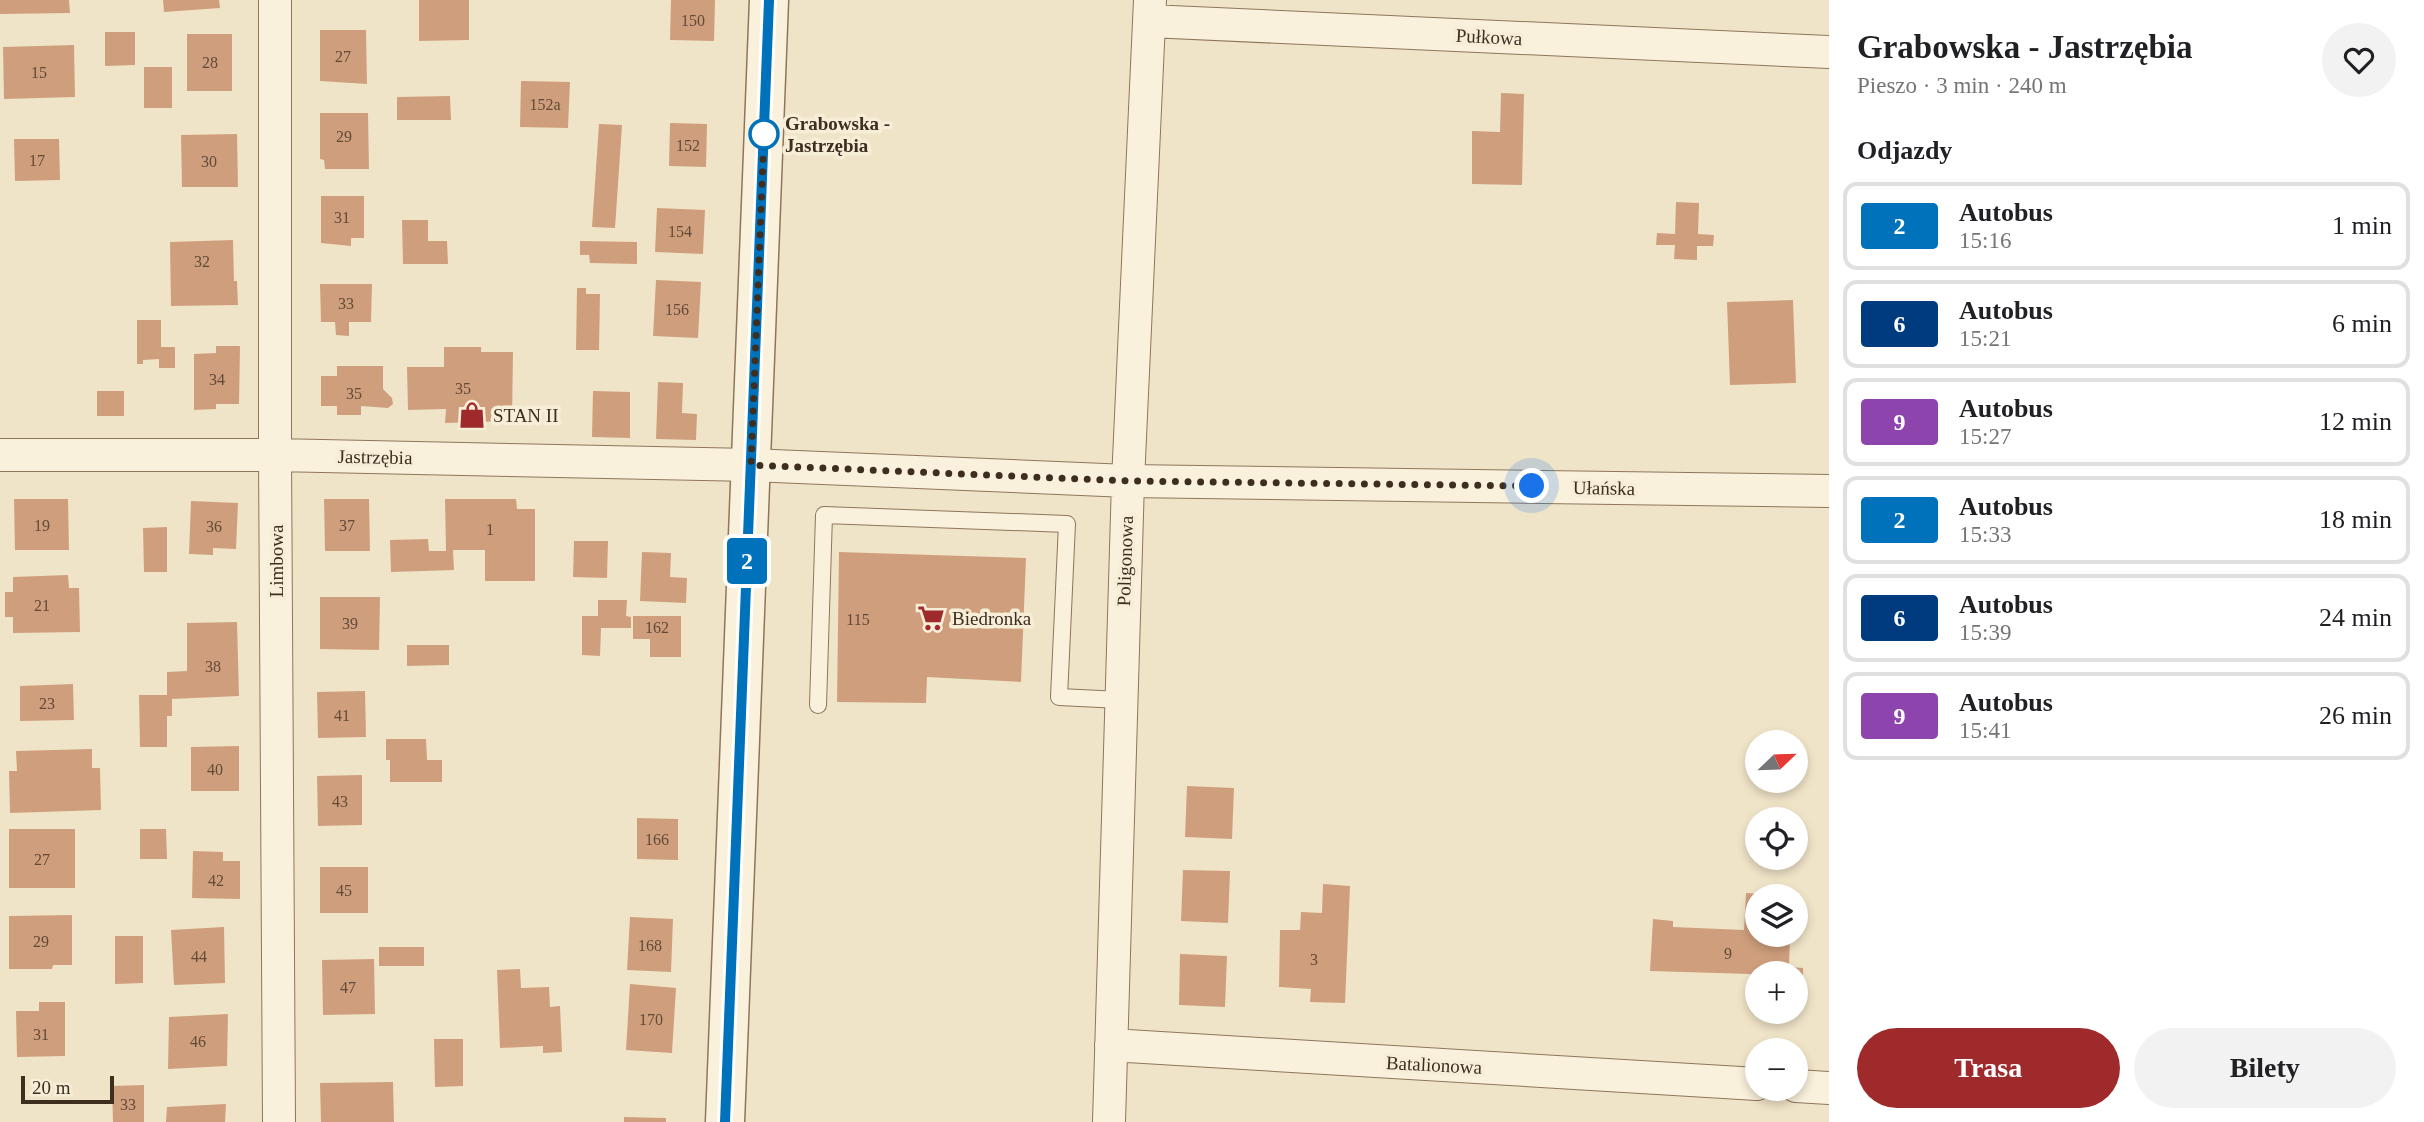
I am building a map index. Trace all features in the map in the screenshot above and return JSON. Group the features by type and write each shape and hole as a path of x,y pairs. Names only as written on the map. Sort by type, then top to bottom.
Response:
{"street":[{"name":"Limbowa","path":"275,0 279,1122"},
{"path":"725,1122 769,0"},
{"name":"Pułkowa","path":"1150,10 1829,52"},
{"name":"Poligonowa","path":"1109,1122 1128,481 1150,10"},
{"name":"Jastrzębia","path":"0,455 275,455 751,465 1128,481"},
{"name":"Ułańska","path":"1128,481 1829,491"},
{"name":"Batalionowa","path":"1111,1045 1745,1083"},
{"path":"1808,1087 1829,1088"}],"lane":[{"path":"818,705 824,514 1067,524 1059,697 1121,700"}],"building":[{"path":"0,0 69,0 70,13 0,14"},
{"path":"163,0 219,0 220,8 164,12"},
{"path":"419,0 469,0 469,40 419,41"},
{"path":"671,0 715,0 714,41 670,40"},
{"path":"320,30 366,30 367,84 320,81"},
{"path":"105,32 135,32 135,65 105,66"},
{"path":"187,34 232,34 232,91 187,91"},
{"path":"74,45 75,97 4,99 3,47"},
{"path":"144,67 172,67 172,108 144,108"},
{"path":"521,81 570,82 568,128 520,127"},
{"path":"1501,93 1524,94 1522,185 1472,184 1472,131 1500,132"},
{"path":"450,96 451,120 397,120 397,97"},
{"path":"320,113 368,113 369,169 325,169 324,160 320,159"},
{"path":"670,123 707,124 706,167 669,166"},
{"path":"599,124 622,125 615,228 592,227"},
{"path":"237,134 238,187 182,187 181,135"},
{"path":"14,139 59,139 60,180 15,181"},
{"path":"321,196 364,196 364,238 351,238 351,246 321,243"},
{"path":"1676,202 1699,203 1698,234 1714,235 1713,246 1697,246 1697,260 1674,259 1675,245 1656,245 1657,233 1675,234"},
{"path":"657,208 705,210 703,254 655,252"},
{"path":"402,220 428,220 428,241 447,241 448,264 403,264"},
{"path":"233,240 234,281 237,281 238,305 171,306 170,242"},
{"path":"580,241 637,242 637,264 590,263 589,255 580,255"},
{"path":"656,280 701,282 698,338 653,336"},
{"path":"320,284 372,284 371,322 349,322 349,336 336,335 335,322 321,322"},
{"path":"577,288 586,288 586,294 600,294 599,350 576,350"},
{"path":"1793,300 1796,383 1730,385 1727,302"},
{"path":"137,320 161,320 161,347 175,347 175,368 159,368 159,359 143,360 143,364 137,364"},
{"path":"216,346 240,346 239,404 216,404 216,409 194,410 194,354 216,353"},
{"path":"444,347 481,347 481,352 513,352 512,421 445,423 446,409 408,410 407,367 444,367"},
{"path":"337,366 383,366 383,389 392,398 393,404 388,408 361,406 361,415 337,415 337,406 321,406 321,376 337,376"},
{"path":"658,382 683,383 682,413 697,414 696,440 656,439"},
{"path":"97,391 124,391 124,416 97,416"},
{"path":"593,391 630,392 630,438 592,437"},
{"path":"14,499 68,499 69,550 15,550"},
{"path":"324,499 369,499 370,551 325,551"},
{"path":"445,499 516,499 517,509 535,509 535,581 485,581 485,550 453,550 454,570 391,572 390,540 428,539 429,551 446,551"},
{"path":"191,501 238,503 236,549 213,548 213,555 189,554"},
{"path":"167,527 167,572 144,572 143,528"},
{"path":"574,541 608,541 607,578 573,577"},
{"path":"642,552 671,553 670,577 687,578 686,603 640,601"},
{"name":"Biedronka","path":"839,552 1026,558 1021,682 927,677 926,703 837,702"},
{"path":"68,575 69,588 79,588 80,632 13,633 13,617 5,617 5,592 13,592 13,577"},
{"path":"320,597 380,597 379,650 320,649"},
{"path":"598,600 627,600 626,616 631,617 631,628 601,628 600,656 582,655 582,616 598,616"},
{"path":"633,616 681,616 681,657 650,657 650,639 633,639"},
{"path":"237,622 239,696 172,699 172,716 167,716 167,747 140,747 139,695 167,695 167,672 187,671 187,623"},
{"path":"407,645 449,645 449,665 407,666"},
{"path":"73,684 74,720 20,721 20,686"},
{"path":"365,691 366,737 318,738 317,692"},
{"path":"386,739 426,739 427,760 442,760 442,782 390,782"},
{"path":"239,746 239,791 191,791 191,747"},
{"path":"92,749 92,768 100,768 101,810 10,813 9,771 17,771 16,751"},
{"path":"362,775 362,825 318,826 317,776"},
{"path":"1187,786 1234,788 1232,839 1185,837"},
{"path":"637,818 678,819 678,860 637,859"},
{"path":"9,829 75,829 75,888 9,888"},
{"path":"140,829 166,829 167,859 140,859"},
{"path":"193,851 223,852 223,861 240,861 240,899 192,898"},
{"path":"320,867 368,867 368,913 320,913"},
{"path":"1183,870 1230,871 1228,923 1181,921"},
{"path":"1323,884 1350,886 1345,1003 1310,1002 1311,989 1279,987 1280,930 1300,930 1301,912 1322,913"},
{"path":"1745,912 1745,947 1790,947 1789,961 1745,961 1745,974 1650,971 1653,919 1673,921 1673,927 1744,930"},
{"path":"72,915 72,965 53,965 52,969 9,969 9,916"},
{"path":"630,917 673,919 671,972 627,970"},
{"path":"224,927 225,983 174,985 171,930"},
{"path":"115,936 143,936 143,983 115,984"},
{"path":"379,947 424,947 424,966 379,966"},
{"path":"1180,954 1227,956 1225,1007 1179,1005"},
{"path":"374,959 375,1014 323,1015 322,960"},
{"path":"520,969 521,988 549,987 550,1007 560,1006 562,1052 543,1053 543,1046 500,1048 497,970"},
{"path":"630,984 676,988 672,1053 626,1050"},
{"path":"39,1002 65,1002 65,1056 17,1057 16,1011 39,1011"},
{"path":"228,1014 227,1066 168,1069 169,1017"},
{"path":"434,1039 463,1039 463,1086 435,1087"},
{"path":"393,1082 394,1122 321,1122 320,1083"},
{"path":"144,1085 144,1122 113,1122 112,1086"},
{"path":"226,1104 225,1122 166,1122 167,1107"},
{"path":"624,1117 666,1118 666,1122 624,1122"}],"bus line":[{"name":"2","path":"725,1122 769,0"}],"place":[{"name":"Grabowska - Jastrzębia","path":"764,134"},
{"name":"STAN II","path":"472,415"},
{"name":"Biedronka","path":"931,618"}],"route":[{"path":"764,134 751,465 1128,481 1532,486"}]}
